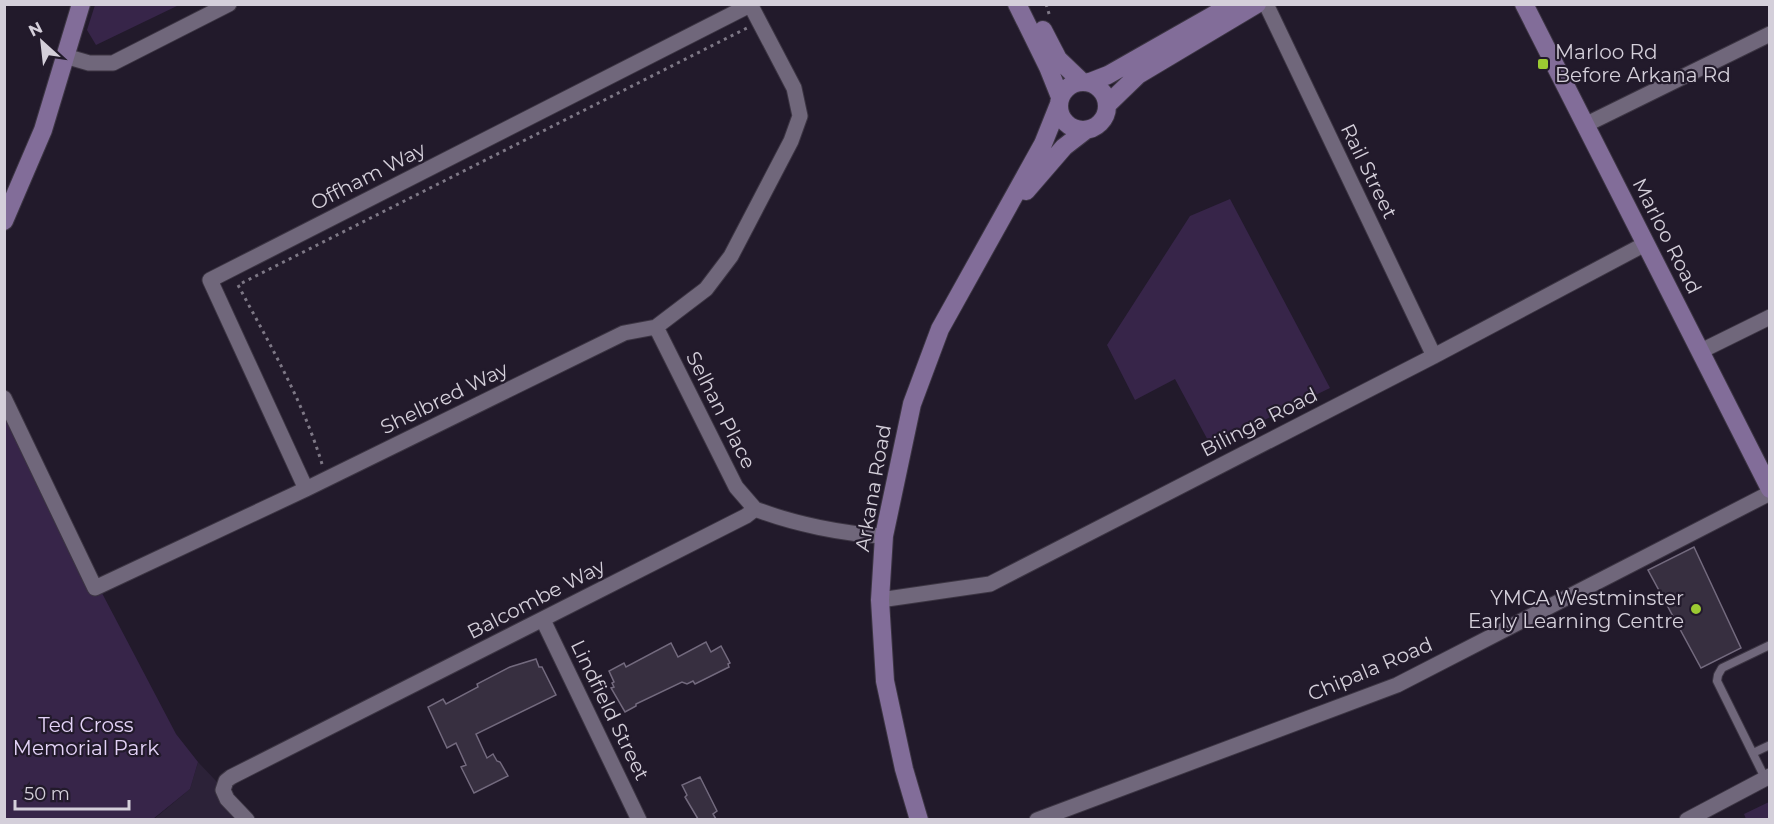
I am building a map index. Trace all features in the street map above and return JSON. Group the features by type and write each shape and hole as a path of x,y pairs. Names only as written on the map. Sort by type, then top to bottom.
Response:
{"main road":[{"path":"7,210 43,130 81,4"},
{"path":"1017,4 1048,67 1060,100 1061,117 1071,127 1092,129 1106,116 1108,104 1105,94 1099,87 1085,82 1058,59 1030,4"},
{"path":"1060,100 1065,89 1072,84 1108,75 1233,4"},
{"path":"1108,104 1138,75 1257,4"},
{"name":"Marloo Road","path":"1524,4 1770,491"},
{"name":"Arkana Road","path":"919,819 904,769 885,681 880,600 884,536 912,404 940,329 1004,218 1043,144 1060,100"},
{"name":"Arkana Road","path":"1004,218 1064,147 1086,130"}],"street":[{"path":"65,56 89,63 113,63 229,4"},
{"name":"Rail Street","path":"1266,4 1434,356"},
{"name":"Shelbred Way","path":"4,398 95,588 306,489 624,333 656,327 706,288 730,256 791,141 800,116 794,88 750,5"},
{"name":"Offham Way","path":"306,489 210,280 750,5"},
{"path":"1585,125 1770,34"},
{"name":"Bilinga Road","path":"880,600 990,584 1434,356 1645,244"},
{"path":"1701,351 1770,317"},
{"name":"Selhan Place","path":"656,327 736,487 755,509"},
{"name":"Chipala Road","path":"1037,819 1397,684 1770,491"},
{"path":"755,509 771,515 858,535 884,536"},
{"name":"Balcombe Way","path":"247,819 227,799 223,790 226,781 231,777 543,620 746,516 755,509"},
{"name":"Lindfield Street","path":"543,620 639,819"},
{"path":"1687,819 1767,777"}],"lane":[{"path":"1767,777 1717,681 1722,668 1770,645"},
{"path":"1753,753 1770,745"}],"path":[{"path":"1046,4 1051,21"},
{"path":"338,473 335,465 322,465 316,444 292,389 238,285 759,22"}],"shaded area":[{"path":"198,762 252,819 153,820 190,789"}],"green space":[{"path":"95,4 179,5 96,45 87,30"},
{"path":"1230,199 1330,388 1211,446 1175,379 1135,400 1107,345 1190,216"},
{"name":"Ted Cross Memorial Park","path":"4,390 93,576 176,734 198,762 190,789 153,819 5,819"},
{"path":"1769,802 1769,819 1746,819 1744,814"}],"building":[{"name":"YMCA Westminster Early Learning Centre","path":"1694,547 1741,648 1701,668 1648,570"},
{"path":"706,642 711,652 721,646 730,663 729,667 695,684 693,681 687,684 682,682 636,704 625,712 611,688 614,687 612,683 614,682 609,671 624,663 626,667 671,643 678,657"},
{"path":"536,659 556,695 476,734 487,758 493,754 508,776 474,793 461,767 466,765 456,743 447,748 428,707 443,699 446,704 510,667"},
{"path":"700,777 717,811 713,814 716,819 698,819 685,797 687,795 682,785"}],"place":[{"name":"Marloo Rd Before Arkana Rd","path":"1543,64"},
{"name":"YMCA Westminster Early Learning Centre","path":"1696,609"}]}
